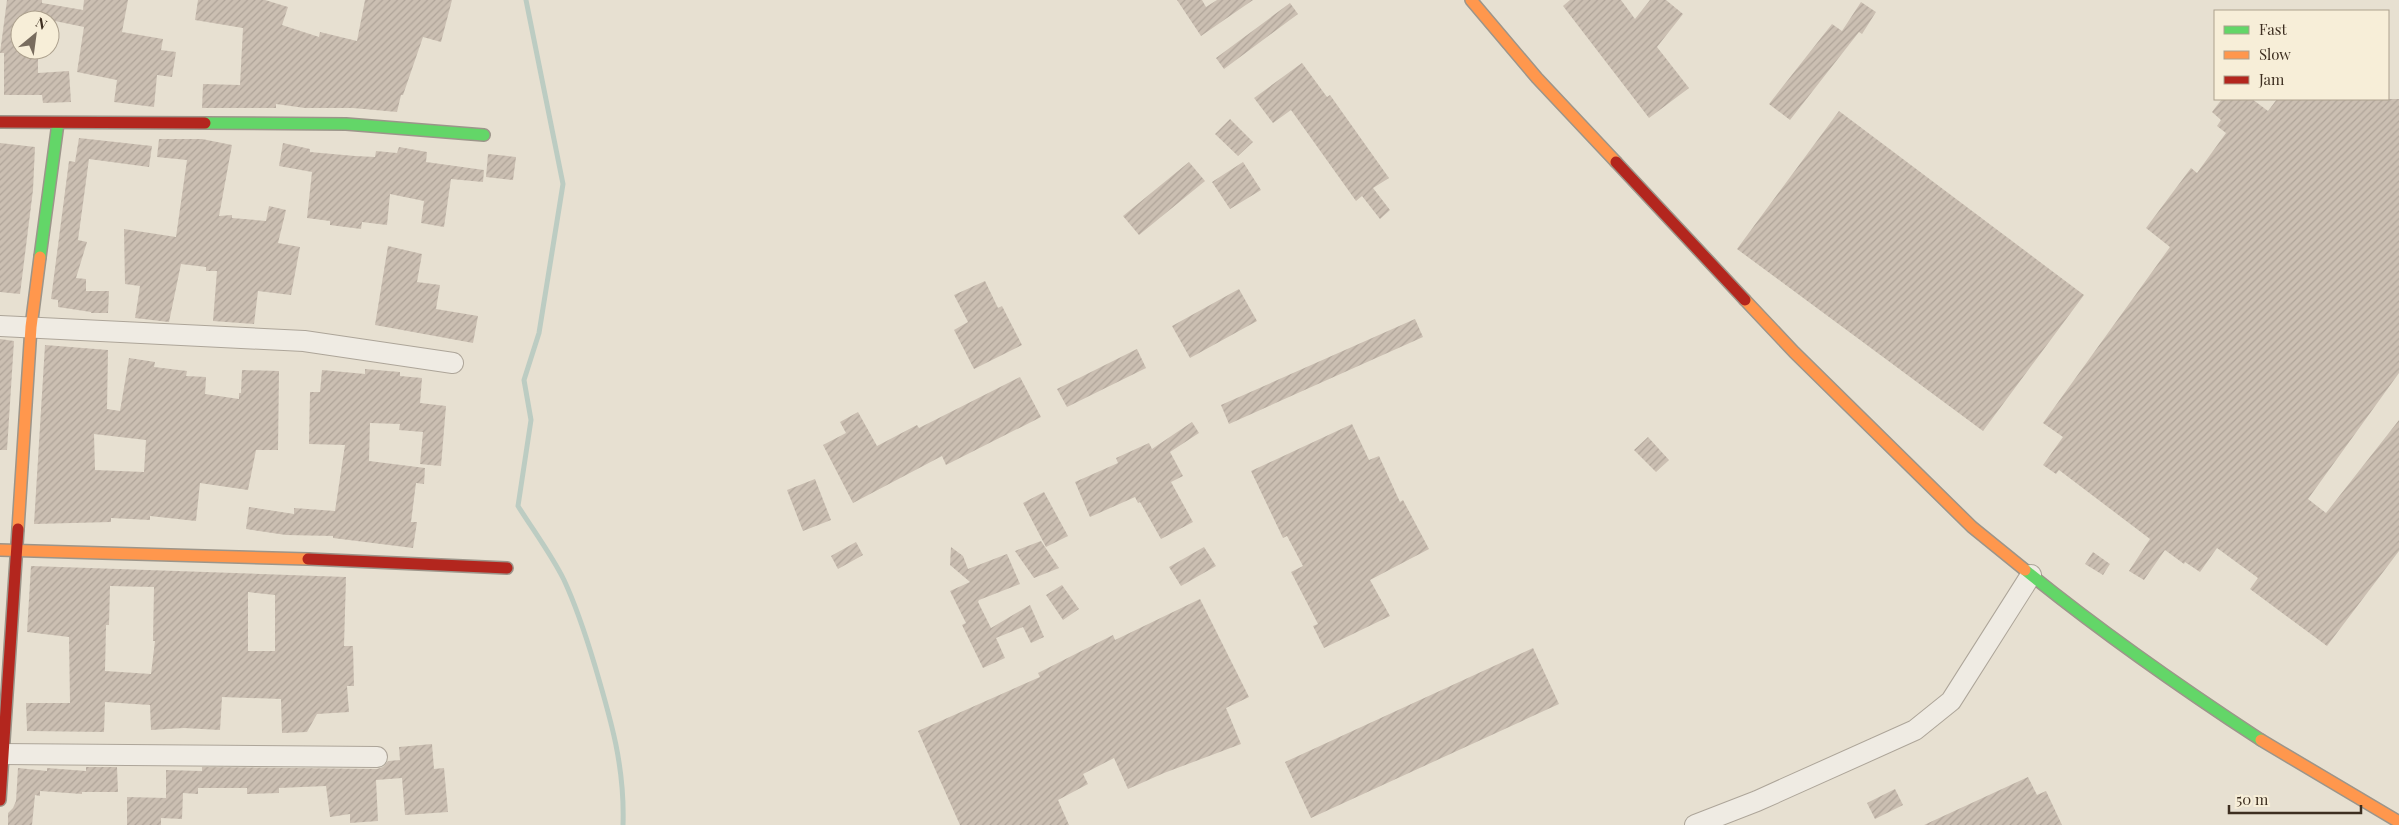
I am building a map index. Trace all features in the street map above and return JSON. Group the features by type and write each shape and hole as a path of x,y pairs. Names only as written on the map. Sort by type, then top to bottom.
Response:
{"street":[{"path":"1471,0 1537,78 1794,352 1972,527 2057,596 2212,708 2297,763 2399,822"},
{"path":"0,122 346,124 484,135"},
{"path":"0,800 31,327 58,123"},
{"path":"0,326 304,342 453,363"},
{"path":"0,550 231,556 508,568"},
{"path":"1695,825 1757,801 1915,730 1951,701 2031,575"},
{"path":"2,754 377,757"}],"building":[{"path":"7,0 42,0 42,3 83,10 84,0 128,0 122,32 163,39 161,50 176,52 172,77 157,75 154,107 114,102 117,80 77,72 84,27 60,22 60,10 10,10 10,60 38,60 38,73 69,71 71,102 43,103 42,95 4,95 4,53 0,53"},
{"path":"198,0 265,0 288,7 282,25 319,37 320,32 357,41 365,0 452,0 441,42 423,37 403,95 401,95 397,112 353,108 305,108 276,104 276,108 202,108 203,84 240,85 243,28 195,20"},
{"path":"1177,0 1202,0 1206,7 1217,0 1253,0 1201,36"},
{"path":"1570,0 1621,0 1635,19 1650,0 1666,0 1683,14 1657,47 1689,88 1649,118 1563,6"},
{"path":"1861,2 1876,12 1862,34 1859,32 1790,120 1769,104 1832,24 1842,31"},
{"path":"1290,3 1298,14 1224,69 1216,58"},
{"path":"1302,63 1327,97 1330,95 1389,178 1373,188 1390,210 1380,219 1362,196 1356,201 1291,110 1273,123 1254,98"},
{"path":"2399,99 2399,373 2308,499 2326,513 2399,420 2399,551 2327,646 2250,589 2258,578 2217,548 2200,572 2185,562 2184,564 2165,550 2144,580 2129,571 2150,539 2059,470 2056,474 2043,465 2063,437 2043,423 2170,247 2146,228 2191,168 2197,173 2226,133 2217,126 2221,120 2212,112 2221,100 2253,100 2268,111 2276,100"},
{"path":"1839,111 2084,295 1983,431 1737,249"},
{"path":"1230,119 1253,142 1238,156 1215,134"},
{"path":"79,138 152,146 149,167 89,159 78,240 87,242 76,278 86,279 86,291 109,291 108,313 91,313 58,307 58,300 51,299 69,161 75,162"},
{"path":"159,139 202,139 232,145 219,216 232,215 232,218 266,221 269,206 286,210 278,243 300,247 291,295 258,291 254,324 213,321 217,271 206,271 206,267 181,264 169,322 135,318 140,286 125,284 124,229 176,237 187,160 157,157"},
{"path":"0,143 35,147 33,190 20,294 0,292"},
{"path":"283,143 310,149 310,152 355,156 375,157 376,151 397,153 399,147 427,152 426,162 484,170 483,182 451,179 444,227 421,223 424,201 390,194 387,225 362,222 361,229 330,225 330,221 307,218 312,172 279,166"},
{"path":"488,154 516,157 513,180 486,177"},
{"path":"1189,162 1205,181 1139,235 1123,216"},
{"path":"1243,162 1261,190 1230,209 1212,182"},
{"path":"388,246 422,254 417,282 440,285 436,309 478,316 473,343 375,325"},
{"path":"985,281 998,308 1002,306 1022,345 974,369 954,330 968,322 954,295"},
{"path":"1239,289 1257,321 1190,358 1172,326"},
{"path":"1415,319 1423,337 1229,424 1221,405"},
{"path":"0,339 14,341 7,450 0,450"},
{"path":"45,345 108,350 107,409 120,411 129,358 155,362 154,367 187,371 186,376 206,377 205,394 239,399 242,370 279,371 278,450 256,450 248,490 200,483 196,521 150,516 150,520 111,518 111,522 34,524","holes":["94,434 146,440 144,472 95,470"]},
{"path":"1137,349 1146,368 1067,407 1057,389"},
{"path":"365,369 400,372 400,376 422,378 420,403 446,406 441,466 420,464 423,432 399,430 400,424 370,423 369,461 425,468 424,484 416,483 411,522 417,522 413,548 333,538 333,536 286,535 246,529 249,507 294,514 294,508 335,511 345,445 309,444 310,392 320,392 322,370 365,374"},
{"path":"1020,377 1041,417 946,465 942,456 853,503 823,445 846,433 840,422 858,412 877,446 917,425 919,428"},
{"path":"1192,422 1199,433 1170,452 1183,476 1171,482 1193,522 1161,539 1140,502 1138,503 1135,497 1090,517 1075,482 1118,463 1116,458 1149,443 1152,449"},
{"path":"1352,424 1369,460 1379,456 1400,502 1403,500 1429,549 1370,580 1390,616 1324,648 1313,626 1318,624 1291,572 1303,566 1287,536 1283,538 1251,471"},
{"path":"1648,437 1669,460 1656,472 1634,450"},
{"path":"815,479 831,520 803,531 787,490"},
{"path":"1044,492 1068,536 1046,547 1023,503"},
{"path":"1041,541 1059,568 1034,578 1015,551"},
{"path":"856,542 863,555 838,569 831,556"},
{"path":"951,547 963,556 968,569 1007,554 1020,584 978,602 991,628 1030,605 1044,637 1031,643 1023,627 996,638 1005,658 983,668 962,625 966,623 950,591 970,582 950,565"},
{"path":"1204,547 1216,566 1181,586 1169,567"},
{"path":"2093,552 2110,564 2103,575 2085,564"},
{"path":"31,566 346,577 344,646 353,646 354,686 347,686 349,712 317,714 307,732 282,733 281,699 222,697 220,730 184,728 151,730 150,705 105,702 104,732 27,731 26,703 70,703 69,637 27,632","holes":["110,586 154,587 153,641 155,641 151,674 105,671 106,625 109,625","248,592 275,595 275,651 248,651"]},
{"path":"1062,585 1079,609 1063,620 1046,595"},
{"path":"1200,599 1249,697 1226,708 1241,744 1164,773 1128,789 1114,758 1083,774 1088,784 1058,800 1069,825 960,825 918,731 1040,677 1038,673 1113,635 1115,640"},
{"path":"1533,648 1559,704 1311,818 1285,762"},
{"path":"432,744 434,769 444,768 448,812 405,815 402,778 376,780 378,821 350,823 350,814 330,817 326,786 279,788 279,793 247,794 247,788 198,788 198,794 183,793 182,819 161,818 161,825 127,825 127,797 166,798 166,770 202,771 202,767 377,769 383,767 388,761 400,760 399,747"},
{"path":"86,767 117,767 118,792 82,792 82,794 40,791 40,796 35,795 32,825 8,825 8,813 16,801 18,768 47,771 47,768 86,771"},
{"path":"2028,777 2037,795 2046,791 2062,825 1924,825"},
{"path":"1895,789 1903,805 1875,819 1867,803"}],"waterway":[{"path":"526,0 563,184 539,333 524,380 531,420 518,506 559,570 585,633 616,744 622,783 623,825"}],"traffic: fast":[{"path":"40,257 58,123"},
{"path":"205,123 346,124 484,135"},
{"path":"2025,570 2141,658 2261,740"}],"traffic: slow":[{"path":"1471,0 1537,78 1616,162"},
{"path":"18,529 31,327 40,257"},
{"path":"1745,300 1794,352 1972,527 2025,570"},
{"path":"0,550 308,559"},
{"path":"2261,740 2399,822"}],"traffic: jam":[{"path":"0,122 205,123"},
{"path":"1616,162 1745,300"},
{"path":"0,800 18,529"},
{"path":"308,559 507,568"}]}
